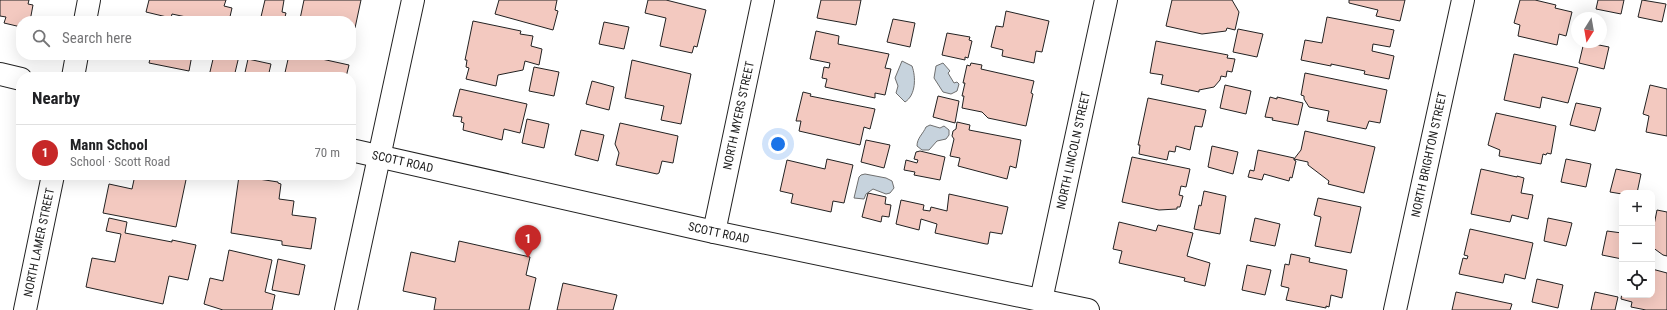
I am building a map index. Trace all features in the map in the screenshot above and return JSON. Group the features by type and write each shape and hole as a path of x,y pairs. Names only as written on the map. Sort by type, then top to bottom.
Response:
{"street":[{"path":"86,16 89,0"},
{"path":"346,310 378,156 413,0"},
{"name":"NORTH MYERS STREET","path":"714,232 763,0"},
{"name":"NORTH LINCOLN STREET","path":"1041,300 1106,0"},
{"name":"NORTH BRIGHTON STREET","path":"1395,310 1463,0"},
{"path":"74,72 77,60"},
{"path":"0,74 16,78"},
{"name":"SCOTT ROAD","path":"356,151 714,232 1088,310"},
{"name":"NORTH LAMER STREET","path":"25,310 52,180"}],"shaded area":[{"path":"902,61 912,66 914,75 913,90 909,99 905,102 896,93 898,86 895,78"},
{"path":"943,63 950,71 948,73 954,83 957,82 959,84 957,91 951,94 943,92 934,78 936,66"},
{"path":"930,125 940,128 944,126 949,130 949,135 946,139 937,141 929,150 922,150 917,146 918,141 926,127"},
{"path":"865,174 886,178 892,181 894,188 890,193 886,194 873,189 866,194 864,199 854,198 859,177"}],"building":[{"path":"0,0 29,0 28,4 33,5 31,16 16,16 16,26 4,23 6,17 0,16"},
{"path":"149,0 226,0 224,6 232,8 230,16 181,16 172,14 172,16 163,16 146,12"},
{"path":"265,0 284,0 282,12 286,13 285,16 261,16"},
{"path":"304,0 361,0 356,23 356,16 301,16"},
{"path":"499,0 557,0 555,10 558,11 553,30 495,14"},
{"path":"648,0 666,0 706,10 697,47 694,46 692,53 660,46 666,18 645,13"},
{"path":"821,0 861,0 856,25 817,18"},
{"path":"1172,0 1232,0 1239,12 1235,30 1227,28 1226,31 1202,34 1166,26"},
{"path":"1349,0 1405,0 1400,21 1376,16 1378,10 1349,3"},
{"path":"1520,0 1535,0 1556,5 1555,8 1572,12 1566,36 1559,34 1557,45 1518,36 1520,25 1514,23"},
{"path":"1598,0 1624,0 1621,14 1596,9"},
{"path":"1642,0 1666,4 1662,22 1638,17"},
{"path":"1006,11 1049,21 1042,52 1036,51 1034,63 1002,56 1003,50 991,47 996,26 1003,27"},
{"path":"1327,17 1394,30 1390,47 1373,44 1372,51 1394,56 1389,79 1364,74 1365,71 1301,60 1305,40 1322,43"},
{"path":"893,19 915,23 910,47 887,42"},
{"path":"473,21 521,31 520,34 533,36 531,46 542,49 539,65 525,61 523,70 498,75 496,86 466,79 469,68 466,67 467,60 465,60"},
{"path":"604,22 629,27 624,49 599,44"},
{"path":"1238,29 1263,34 1257,57 1233,52"},
{"path":"816,31 839,36 838,44 889,54 885,68 891,69 885,95 875,93 875,98 825,87 827,79 822,78 824,67 829,68 830,63 810,59"},
{"path":"947,33 970,37 969,40 972,41 968,58 965,57 965,60 942,55"},
{"path":"1156,41 1228,55 1227,58 1235,59 1232,72 1227,71 1226,77 1221,76 1220,80 1214,87 1199,90 1199,92 1161,84 1163,75 1150,73"},
{"path":"1609,47 1604,69 1579,63 1583,48"},
{"path":"1514,54 1578,68 1568,103 1542,97 1540,108 1504,100"},
{"path":"150,60 191,60 189,71 149,63"},
{"path":"213,60 238,60 235,72 210,72"},
{"path":"248,60 271,64 269,72 245,72"},
{"path":"288,60 326,60 349,65 347,72 285,72"},
{"path":"632,60 691,74 681,124 661,120 664,106 625,98"},
{"path":"971,63 982,65 981,69 1034,81 1031,93 1033,94 1026,126 988,118 982,112 962,108 964,96 962,96 965,83 963,83 967,65 970,66"},
{"path":"534,67 559,72 554,96 529,91"},
{"path":"1305,73 1387,90 1380,123 1369,121 1366,129 1327,121 1329,111 1309,107 1304,99 1304,96 1301,95"},
{"path":"592,81 614,87 609,110 586,104"},
{"path":"1225,85 1251,91 1246,114 1220,108"},
{"path":"1650,85 1667,89 1667,136 1646,132 1649,116 1643,114"},
{"path":"460,89 527,104 520,133 504,129 502,140 463,130 464,123 461,122 462,117 453,116"},
{"path":"803,92 811,94 810,96 875,109 870,129 864,127 860,145 799,131 801,121 796,121"},
{"path":"938,96 959,101 955,123 933,117"},
{"path":"1270,97 1277,99 1277,97 1303,103 1298,125 1272,120 1273,118 1265,117"},
{"path":"1148,98 1206,110 1202,127 1195,126 1190,150 1176,146 1175,152 1169,151 1167,160 1139,154 1140,145 1138,145"},
{"path":"1576,103 1601,108 1595,131 1570,125"},
{"path":"1496,113 1556,126 1551,154 1543,154 1541,164 1499,156 1500,150 1488,145"},
{"path":"527,119 549,124 544,148 522,143"},
{"path":"957,122 970,125 969,130 1021,140 1016,168 1010,166 1007,179 958,166 960,158 950,156 954,139 952,136 953,131 956,129"},
{"path":"620,123 678,136 673,163 662,161 659,173 657,174 616,165 619,153 615,144"},
{"path":"581,130 604,135 598,161 575,155"},
{"path":"1305,131 1375,147 1364,193 1328,184 1329,181 1308,165 1308,162 1294,159 1301,150"},
{"path":"866,140 890,145 884,168 861,162"},
{"path":"1212,146 1238,152 1233,174 1208,167"},
{"path":"1258,150 1294,158 1296,161 1292,178 1290,177 1289,181 1264,174 1262,180 1248,177 1250,170 1254,171"},
{"path":"920,151 945,157 940,180 914,175 915,172 904,170 906,160 917,163 918,160 914,159 916,152"},
{"path":"1132,157 1190,169 1186,187 1181,186 1179,195 1183,196 1180,207 1177,207 1177,209 1159,210 1122,202"},
{"path":"827,159 853,165 844,203 833,201 831,212 791,203 793,194 780,191 787,160 825,169"},
{"path":"1566,159 1591,164 1586,187 1561,182"},
{"path":"1481,169 1524,178 1521,193 1533,195 1528,219 1512,215 1510,222 1471,214"},
{"path":"1616,169 1641,174 1638,190 1619,190 1619,194 1610,192"},
{"path":"134,180 186,180 176,227 103,213 109,184 132,189"},
{"path":"238,180 265,180 278,182 281,184 279,199 294,201 292,215 316,218 311,249 282,245 282,241 231,233"},
{"path":"1204,191 1226,196 1220,234 1194,229 1199,205 1201,206"},
{"path":"868,193 886,197 885,204 891,205 889,217 882,216 881,222 862,217"},
{"path":"949,194 1008,207 1002,234 990,232 988,244 986,244 935,233 937,224 921,219 919,230 896,224 901,200 924,205 923,210 930,211 931,207 947,211"},
{"path":"1318,198 1361,207 1351,253 1315,246 1321,217 1314,215"},
{"path":"1657,210 1667,212 1667,256 1655,249 1655,220"},
{"path":"109,218 127,222 125,233 196,245 188,280 169,276 163,304 86,287 92,258 115,262 121,234 106,231"},
{"path":"1255,218 1280,224 1275,246 1250,241"},
{"path":"1548,218 1572,223 1566,246 1544,241"},
{"path":"1119,222 1156,231 1158,225 1193,233 1187,256 1210,263 1205,286 1184,281 1185,278 1119,263 1122,251 1113,249"},
{"path":"1470,229 1533,243 1525,279 1505,274 1503,283 1459,274 1463,258 1467,259 1468,256 1464,255"},
{"path":"1607,231 1619,233 1619,258 1602,255"},
{"path":"459,241 530,257 526,275 536,278 529,310 434,310 436,298 403,291 411,252 455,262"},
{"path":"229,250 272,260 265,292 275,295 272,310 223,310 204,304 210,278 223,281"},
{"path":"1291,254 1310,258 1309,262 1347,270 1342,298 1331,295 1329,307 1326,306 1326,308 1286,300 1289,288 1281,286 1285,264 1289,265"},
{"path":"278,259 305,265 299,295 272,290"},
{"path":"1247,265 1271,270 1265,295 1242,290"},
{"path":"1655,270 1667,273 1667,310 1646,310 1631,307 1632,302 1621,299 1655,298"},
{"path":"1537,279 1563,285 1558,308 1532,302"},
{"path":"563,283 617,295 613,310 557,310"},
{"path":"1456,292 1512,304 1510,310 1452,310"},
{"path":"1595,292 1618,297 1615,310 1591,310"}],"place":[{"name":"Mann School","path":"528,258"}]}
